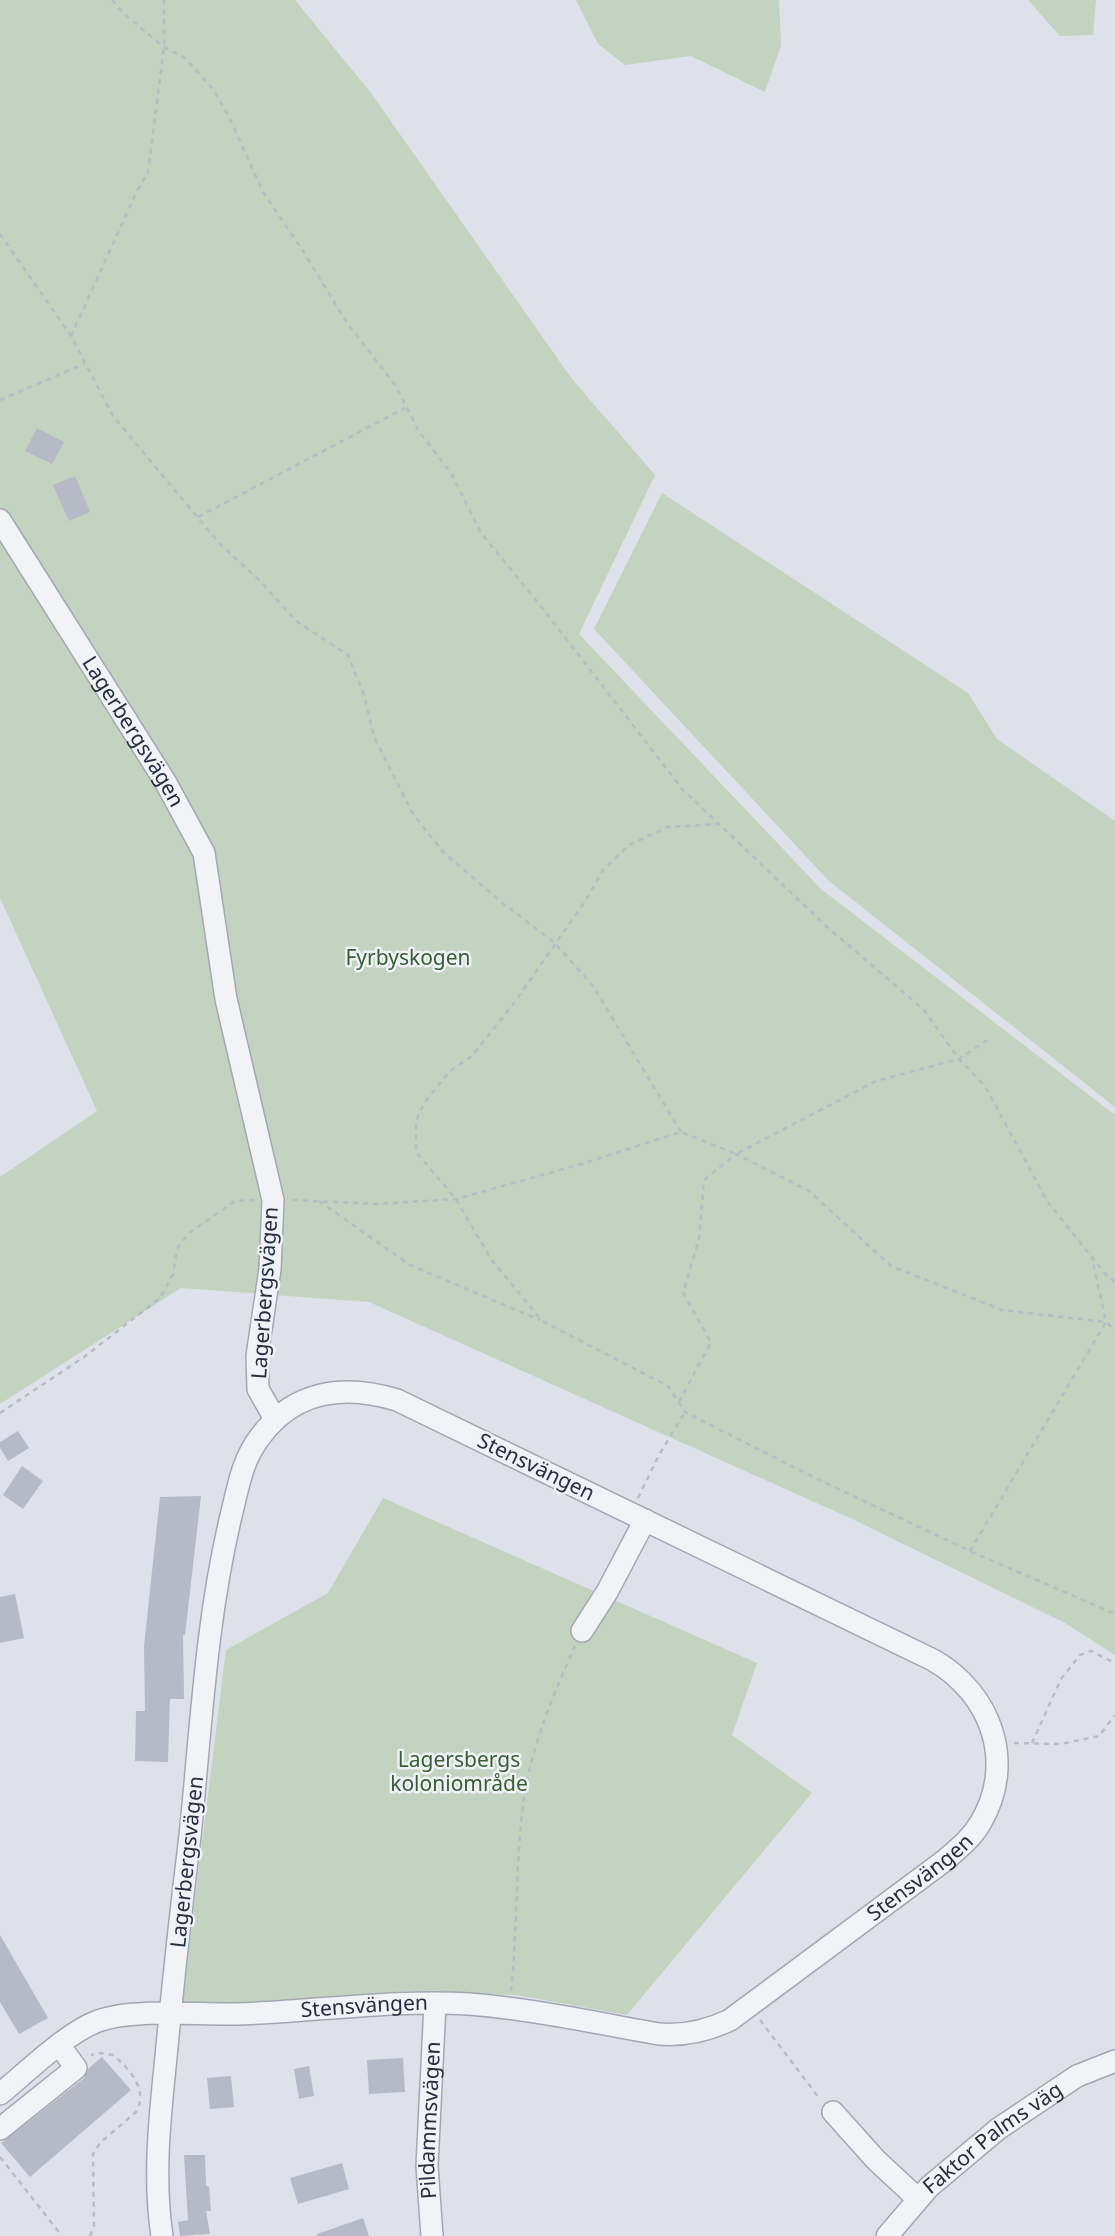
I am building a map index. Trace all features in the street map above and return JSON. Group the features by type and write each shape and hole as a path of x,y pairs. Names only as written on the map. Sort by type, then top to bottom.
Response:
{"street":[{"name":"Lagerbergsvägen","path":"0,520 166,783 204,853 226,999 273,1200 270,1269 257,1366 258,1390 275,1419 249,1453 242,1470 218,1571 158,2149 162,2236"},
{"name":"Stensvängen","path":"0,2094 86,2026 101,2020 135,2014 276,2013 435,2004 509,2008 676,2035 711,2029 730,2020 754,2017 944,1861 970,1837 981,1821 993,1789 996,1770 992,1727 974,1694 948,1668 397,1400 370,1392 350,1391 308,1398 275,1419"},
{"path":"582,1631 607,1592 638,1517"},
{"name":"Pildammsvägen","path":"432,2236 427,2166 435,2004"},
{"path":"0,2129 76,2068 60,2046"},
{"name":"Faktor Palms väg","path":"887,2236 929,2187 998,2129 1077,2076 1115,2061"},
{"path":"833,2112 876,2160 918,2199"}],"path":[{"path":"112,0 123,13 164,47 185,58 213,89 230,119 263,192 347,323 396,386 418,430 451,473 481,533 683,790 825,925 923,1010 959,1059 985,1086 1047,1201 1107,1276 1115,1282"},
{"path":"71,336 148,172 164,47 164,0"},
{"path":"0,234 71,336 113,416 219,543 261,582 296,621 348,655 364,695 374,737 412,814 444,853 554,942 593,986 681,1132 736,1154 808,1191 891,1266 1002,1310 1106,1322 1115,1330"},
{"path":"0,400 84,365"},
{"path":"198,517 407,407"},
{"path":"542,1321 491,1259 456,1199 416,1152 416,1121 424,1102 450,1071 472,1056 514,1003 554,942 586,900 603,870 629,845 668,827 719,824"},
{"path":"679,1402 711,1342 683,1293 699,1239 704,1180 736,1154 876,1081 959,1059 989,1039"},
{"path":"0,1413 84,1357 160,1298 173,1274 177,1249 189,1233 235,1201 377,1204 456,1199 578,1165 681,1132"},
{"path":"319,1201 410,1265 542,1321 668,1386 685,1412 813,1477 970,1551 1115,1614"},
{"path":"970,1551 1106,1322 1091,1255"},
{"path":"638,1517 659,1455 685,1412"},
{"path":"509,2008 524,1796 536,1743 554,1693 582,1631"},
{"path":"1032,1743 1061,1679 1080,1655 1091,1651 1115,1663"},
{"path":"995,1743 1061,1744 1099,1736 1115,1715"},
{"path":"754,2017 833,2112"},
{"path":"76,2068 95,2054 113,2055 140,2087 142,2094 136,2112 100,2143 93,2154 94,2227 90,2236"},
{"path":"0,2157 62,2236"}],"green space":[{"name":"Fyrbyskogen","path":"0,0 295,0 371,93 572,379 655,475 579,634 821,889 1115,1115 1115,1655 1065,1623 850,1518 369,1302 181,1288 0,1404 0,1177 97,1111 0,898"},
{"path":"576,0 779,0 781,45 765,92 691,56 625,65 598,44"},
{"path":"1028,0 1096,0 1093,35 1060,36"},
{"path":"662,493 968,693 997,739 1115,821 1115,1107 829,881 594,629"},
{"name":"Lagersbergs koloniområde","path":"383,1498 757,1663 732,1735 812,1793 627,2015 516,1995 406,1991 243,2004 182,2003 226,1650 328,1593"}],"building":[{"path":"37,428 64,442 52,464 25,451"},
{"path":"75,476 90,512 69,521 53,485"},
{"path":"18,1431 29,1448 8,1461 0,1448 0,1442"},
{"path":"22,1466 43,1481 23,1509 3,1495"},
{"path":"201,1496 183,1635 184,1699 170,1699 168,1762 135,1761 136,1711 145,1711 144,1646 160,1497"},
{"path":"15,1594 24,1638 0,1643 0,1597"},
{"path":"0,1935 48,2018 19,2034 0,2002"},
{"path":"102,2057 131,2090 30,2177 1,2143 84,2078 89,2068"},
{"path":"403,2058 405,2092 369,2094 367,2060"},
{"path":"309,2066 314,2096 299,2099 294,2069"},
{"path":"231,2076 234,2107 210,2109 207,2078"},
{"path":"184,2155 205,2155 206,2186 209,2186 211,2211 206,2211 210,2234 180,2236 178,2222 188,2220"},
{"path":"342,2163 349,2189 298,2204 290,2178"},
{"path":"363,2218 369,2236 317,2236 317,2234"}]}
